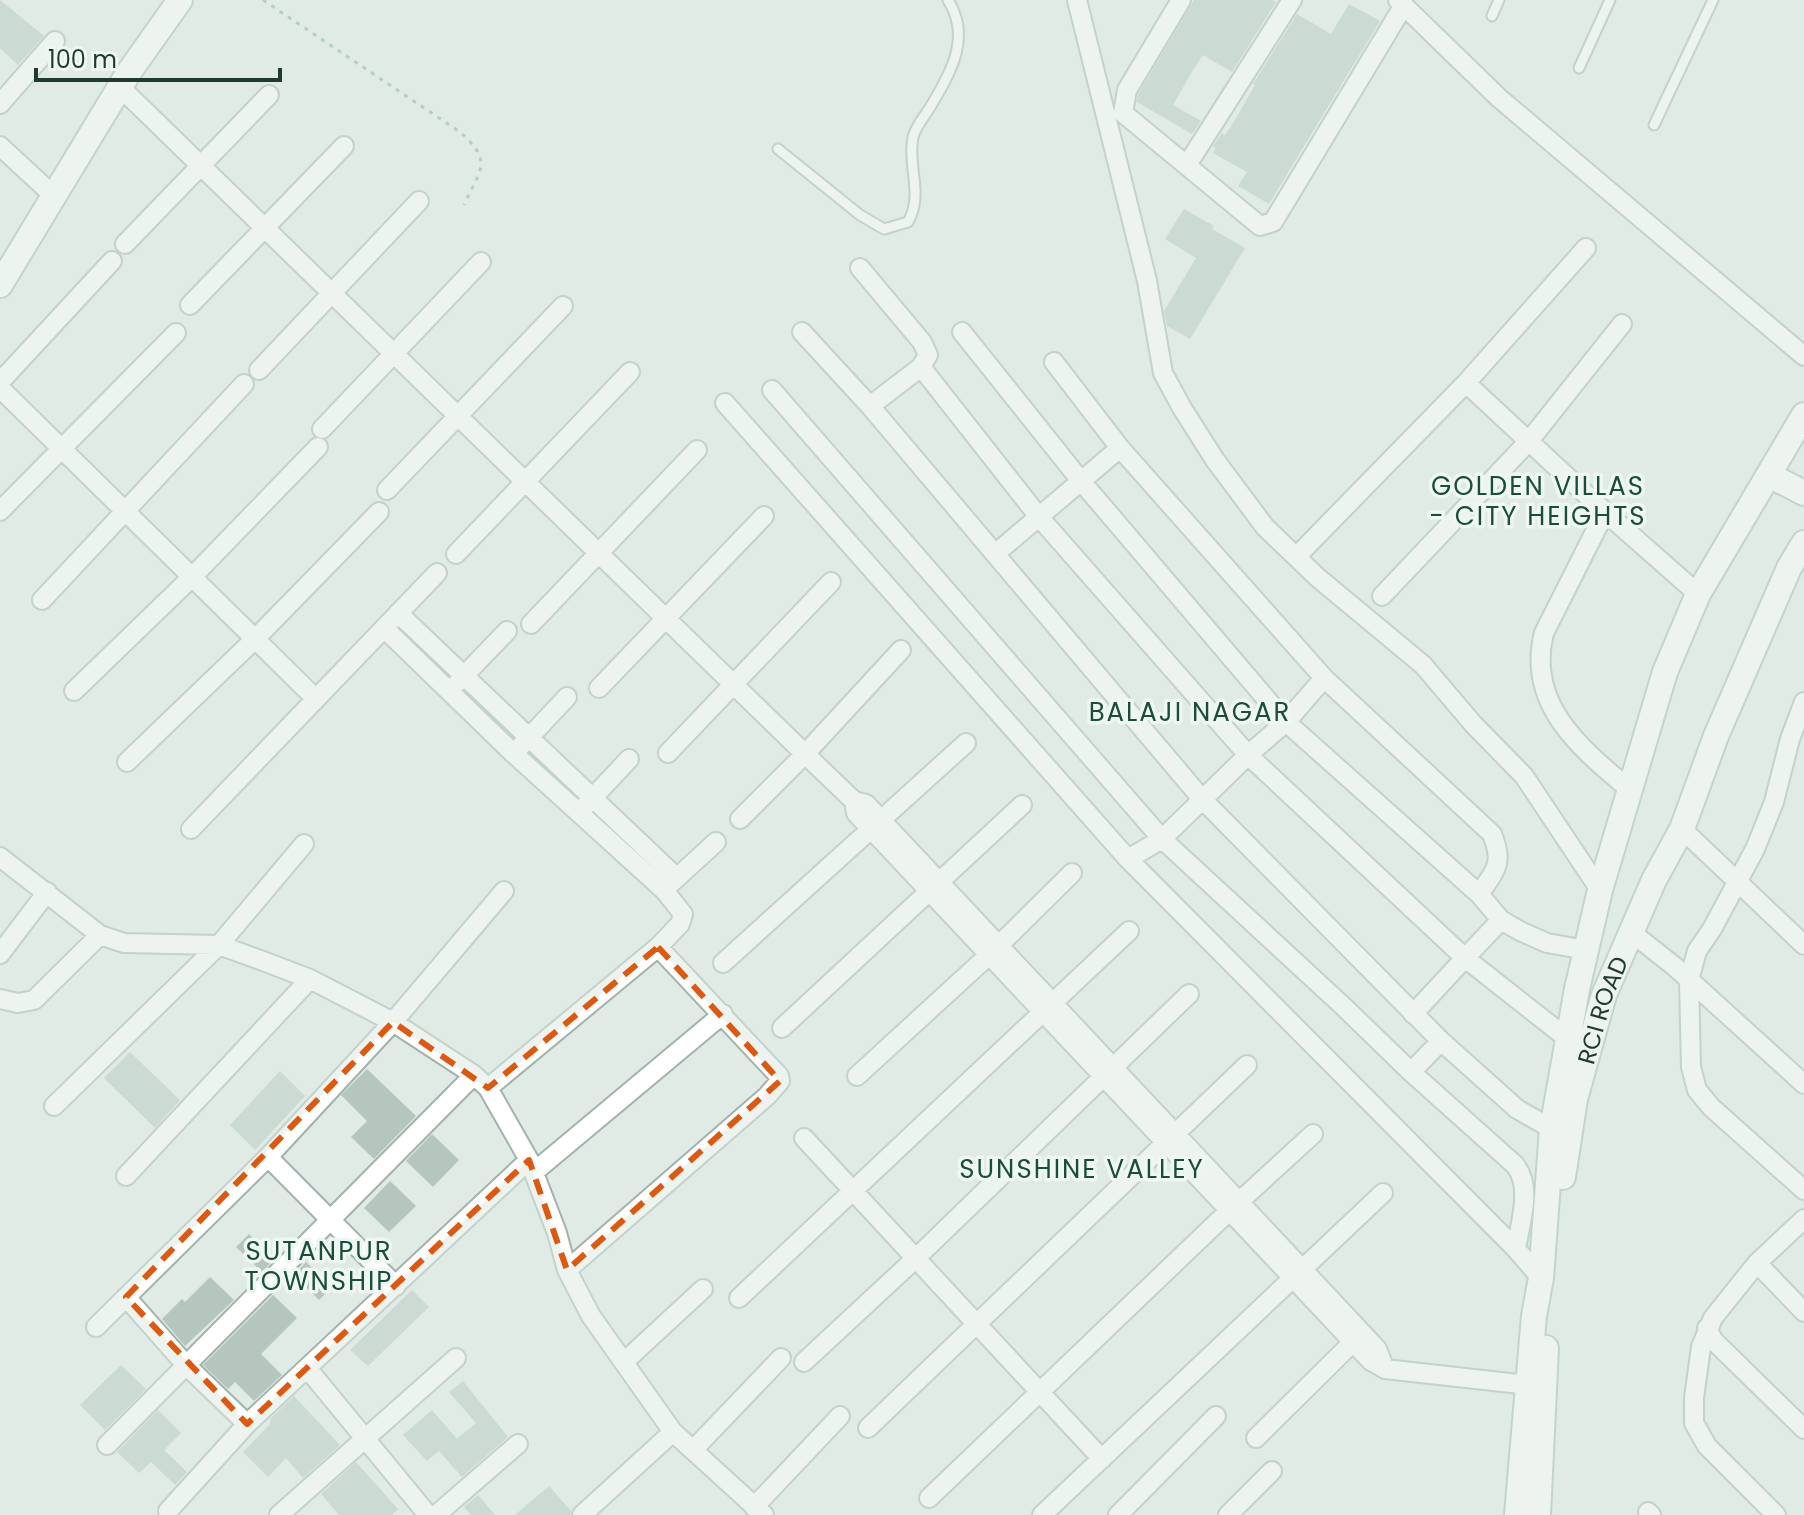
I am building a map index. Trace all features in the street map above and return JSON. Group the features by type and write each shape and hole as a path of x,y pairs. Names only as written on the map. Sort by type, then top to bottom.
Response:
{"main road":[{"path":"0,285 120,87 180,0"},
{"path":"1517,1515 1534,1316 1541,1278 1552,1129 1600,890 1665,672 1698,594 1804,415"},
{"path":"1769,475 1804,493"},
{"name":"RCI ROAD","path":"1538,1515 1547,1290 1571,1120 1587,1050 1604,995 1654,880 1682,829 1716,736 1789,568 1804,543"}],"street":[{"path":"1077,0 1147,281 1163,373 1215,460 1265,527 1423,665 1538,793 1600,890"},
{"path":"1181,0 1127,90 1123,113 1260,226 1273,222 1401,3 1499,98 1804,356"},
{"path":"1187,165 1292,0"},
{"path":"0,104 55,41"},
{"path":"120,87 854,801 856,813 876,824 1048,1007 1357,1338 1371,1361 1385,1369 1528,1385"},
{"path":"125,244 269,95"},
{"path":"0,146 54,196"},
{"path":"190,305 344,146"},
{"path":"259,370 419,201"},
{"path":"1296,557 1466,383 1586,248"},
{"path":"0,382 112,261"},
{"path":"74,691 192,577 320,438 393,353 481,262"},
{"path":"860,268 922,342 928,355 921,367 870,406"},
{"path":"387,490 563,306"},
{"path":"1382,596 1529,441 1622,324"},
{"path":"802,332 870,406 1202,799 1441,1041 1517,1109 1552,1129"},
{"path":"962,332 1081,481 1286,722 1479,894 1501,920 1547,943 1586,950"},
{"path":"0,511 176,333"},
{"path":"1054,362 1120,448 1324,678 1492,834 1499,849 1499,861 1479,894"},
{"path":"921,367 1039,517 1248,755 1465,958 1568,1039"},
{"path":"456,554 630,372"},
{"path":"1466,383 1698,594"},
{"path":"42,600 244,384"},
{"path":"0,388 316,699"},
{"path":"772,390 1162,839 1522,1174 1524,1192 1516,1249"},
{"path":"725,403 1128,859 1516,1249 1541,1278"},
{"path":"995,554 1120,448"},
{"path":"531,624 697,450"},
{"path":"127,762 255,639 379,512"},
{"path":"1605,512 1544,633 1540,649 1540,676 1548,700 1565,729 1629,789"},
{"path":"599,688 764,516"},
{"path":"191,829 437,573"},
{"path":"668,753 831,582"},
{"path":"398,613 592,798 670,884 683,914 680,924 658,947 488,1088"},
{"path":"384,628 578,814 670,884"},
{"path":"450,690 507,631"},
{"path":"740,819 901,650"},
{"path":"1128,859 1162,839 1286,722 1324,678"},
{"path":"513,753 567,697"},
{"path":"1802,713 1774,802 1755,849 1697,951 1689,980 1691,1067 1697,1090 1711,1107 1804,1190"},
{"path":"723,963 966,743"},
{"path":"578,814 629,759"},
{"path":"782,1028 1022,805"},
{"path":"1682,829 1804,945"},
{"path":"670,884 716,842"},
{"path":"54,1106 219,945 304,844"},
{"path":"0,857 100,935 124,943 219,945 310,979 393,1022 474,1075 488,1088 531,1166 557,1233 567,1270 591,1316 673,1432 759,1511 840,1416"},
{"path":"857,1076 994,950 1072,873"},
{"path":"96,1327 268,1157 393,1022 504,891"},
{"path":"0,954 47,892"},
{"path":"1413,1014 1501,920"},
{"path":"739,1298 1129,931"},
{"path":"1631,932 1804,1084"},
{"path":"0,999 18,1003 34,1000 100,935"},
{"path":"567,1270 777,1088 779,1076 658,947"},
{"path":"126,1176 310,979"},
{"path":"804,1362 1189,994"},
{"path":"168,1511 247,1424 396,1286 531,1166 723,1014"},
{"path":"1411,1072 1441,1041"},
{"path":"868,1428 1247,1065"},
{"path":"107,1445 474,1075"},
{"path":"929,1498 1313,1134"},
{"path":"804,1138 1102,1459"},
{"path":"268,1157 329,1222 396,1286"},
{"path":"1042,1515 1383,1193"},
{"path":"1776,1515 1707,1446 1694,1423 1694,1398 1701,1347 1707,1328 1725,1300 1757,1263 1804,1219"},
{"path":"1757,1263 1804,1312"},
{"path":"624,1362 703,1289"},
{"path":"126,1297 186,1365 247,1424"},
{"path":"1707,1328 1713,1340 1804,1429"},
{"path":"1256,1438 1357,1338"},
{"path":"279,1515 456,1358"},
{"path":"693,1450 781,1358"},
{"path":"307,1368 428,1515"},
{"path":"1118,1515 1216,1416"},
{"path":"582,1515 673,1432"},
{"path":"436,1515 518,1444"},
{"path":"1228,1515 1272,1471"}],"lane":[{"path":"778,149 860,215 884,229 908,222 917,196 911,157 914,133 933,104 957,55 960,29 948,0"},
{"path":"954,10 962,0"},
{"path":"1492,16 1499,0"},
{"path":"1579,68 1610,0"},
{"path":"1654,125 1713,0"}],"path":[{"path":"263,0 460,132 477,147 482,167 464,205"}],"highlighted area":[{"path":"658,947 780,1081 567,1270 529,1160 247,1424 126,1297 393,1022 488,1088"}],"building":[{"path":"0,0 44,36 18,65 0,48"},
{"path":"1194,0 1276,2 1232,72 1203,55 1193,70 1173,105 1201,121 1192,134 1137,102 1138,94"},
{"path":"1349,4 1380,21 1269,204 1238,186 1247,172 1213,153 1216,148 1213,146 1232,125 1253,84 1297,14 1331,34"},
{"path":"1184,209 1245,248 1190,339 1167,326 1164,311 1196,258 1165,239"},
{"path":"130,1052 180,1100 155,1128 104,1078"},
{"path":"367,1069 416,1116 374,1159 351,1137 367,1121 341,1095"},
{"path":"280,1071 305,1096 255,1150 230,1125"},
{"path":"432,1134 459,1160 433,1187 406,1161"},
{"path":"390,1181 416,1206 389,1232 364,1208"},
{"path":"249,1234 274,1259 262,1272 236,1247"},
{"path":"306,1262 332,1287 319,1300 294,1275"},
{"path":"210,1277 234,1300 185,1346 162,1319"},
{"path":"412,1290 429,1307 368,1366 350,1350"},
{"path":"273,1295 297,1318 261,1354 282,1375 254,1401 235,1382 228,1389 203,1365"},
{"path":"121,1365 146,1389 105,1430 80,1405"},
{"path":"463,1381 508,1437 462,1477 439,1451 427,1461 403,1435 432,1410 457,1439 476,1423 449,1392"},
{"path":"294,1396 340,1445 303,1478 286,1458 268,1477 243,1452"},
{"path":"158,1410 181,1433 164,1450 187,1472 175,1485 151,1462 139,1473 117,1452"},
{"path":"356,1462 398,1509 392,1515 339,1515 321,1494"},
{"path":"549,1486 571,1511 570,1515 515,1515"},
{"path":"478,1495 495,1515 471,1515 464,1507"}],"district":[{"name":"GOLDEN VILLAS - CITY HEIGHTS","path":"1538,501"},
{"name":"BALAJI NAGAR","path":"1190,712"},
{"name":"SUNSHINE VALLEY","path":"1082,1169"},
{"name":"SUTANPUR TOWNSHIP","path":"319,1266"}]}
